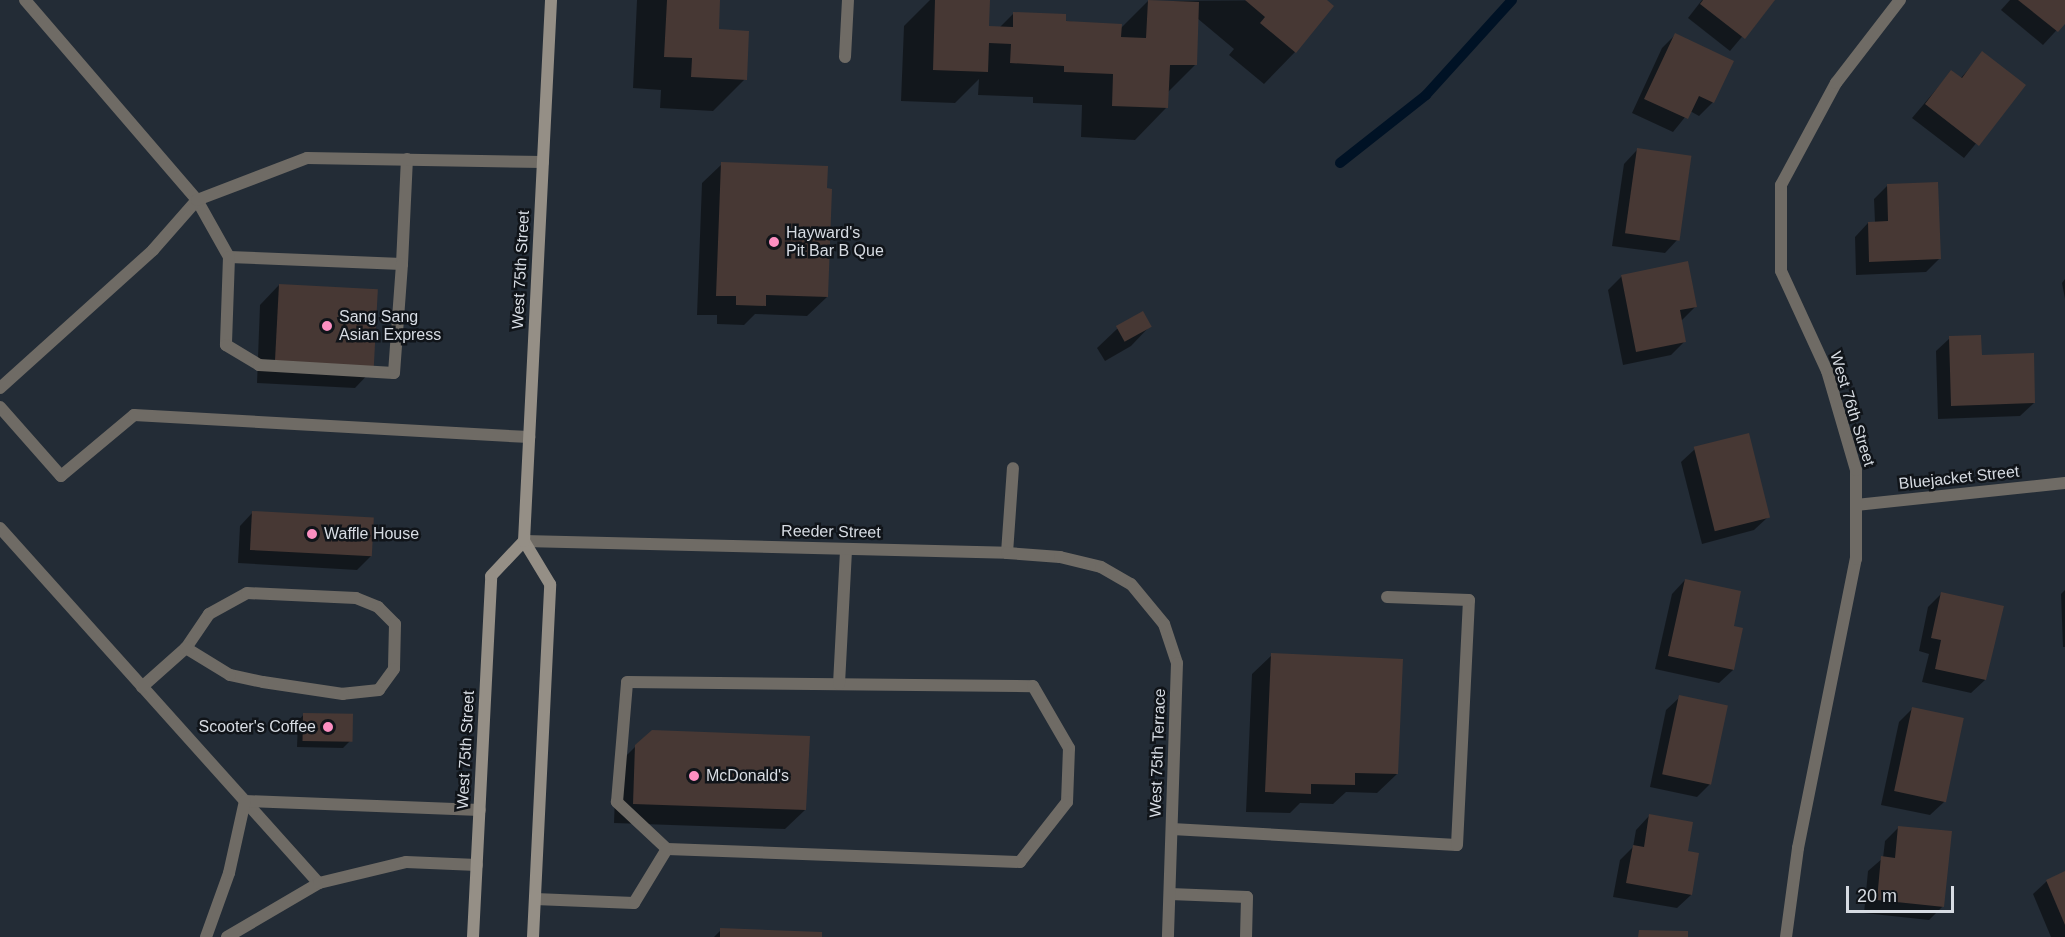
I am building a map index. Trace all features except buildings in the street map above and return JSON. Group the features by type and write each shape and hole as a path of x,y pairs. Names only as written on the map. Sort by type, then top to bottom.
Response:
{"main road":[{"name":"West 75th Street","path":"473,937 491,576 524,542 551,0"},
{"path":"524,542 550,584 533,937"}],"street":[{"path":"25,0 197,200 229,257 226,345 259,365 394,373 407,159"},
{"path":"845,57 848,0"},
{"name":"West 76th Street","path":"1786,937 1798,848 1856,559 1856,470 1827,371 1781,271 1781,185 1836,83 1900,0"},
{"path":"0,388 153,250 197,200 307,158 543,162"},
{"path":"229,257 402,264"},
{"path":"0,407 61,476 134,415 529,437"},
{"path":"1007,553 1013,468"},
{"name":"Bluejacket Street","path":"1856,505 2065,483"},
{"path":"0,528 319,883"},
{"name":"Reeder Street","path":"524,542 1007,553 1060,557 1101,567 1131,584"},
{"path":"839,684 846,549"},
{"name":"West 75th Terrace","path":"1131,584 1164,624 1177,663 1168,937"},
{"path":"142,687 186,648 209,614 247,593 356,598 378,607 395,624 394,669 379,690 343,694 230,675 186,648"},
{"path":"1172,829 1456,845 1469,600 1387,597"},
{"path":"627,682 1033,686 1069,748 1067,802 1020,862 667,849 617,802 627,682"},
{"path":"244,801 480,810"},
{"path":"206,937 229,873 244,801"},
{"path":"535,899 634,903 667,849"},
{"path":"227,937 319,883 406,862 477,865"},
{"path":"1170,894 1247,897 1246,937"}],"waterway":[{"path":"1340,163 1426,95 1512,0"}],"place":[{"name":"Hayward's Pit Bar B Que","path":"774,242"},
{"name":"Sang Sang Asian Express","path":"327,326"},
{"name":"Waffle House","path":"312,534"},
{"name":"Scooter's Coffee","path":"328,727"},
{"name":"McDonald's","path":"694,776"}]}
